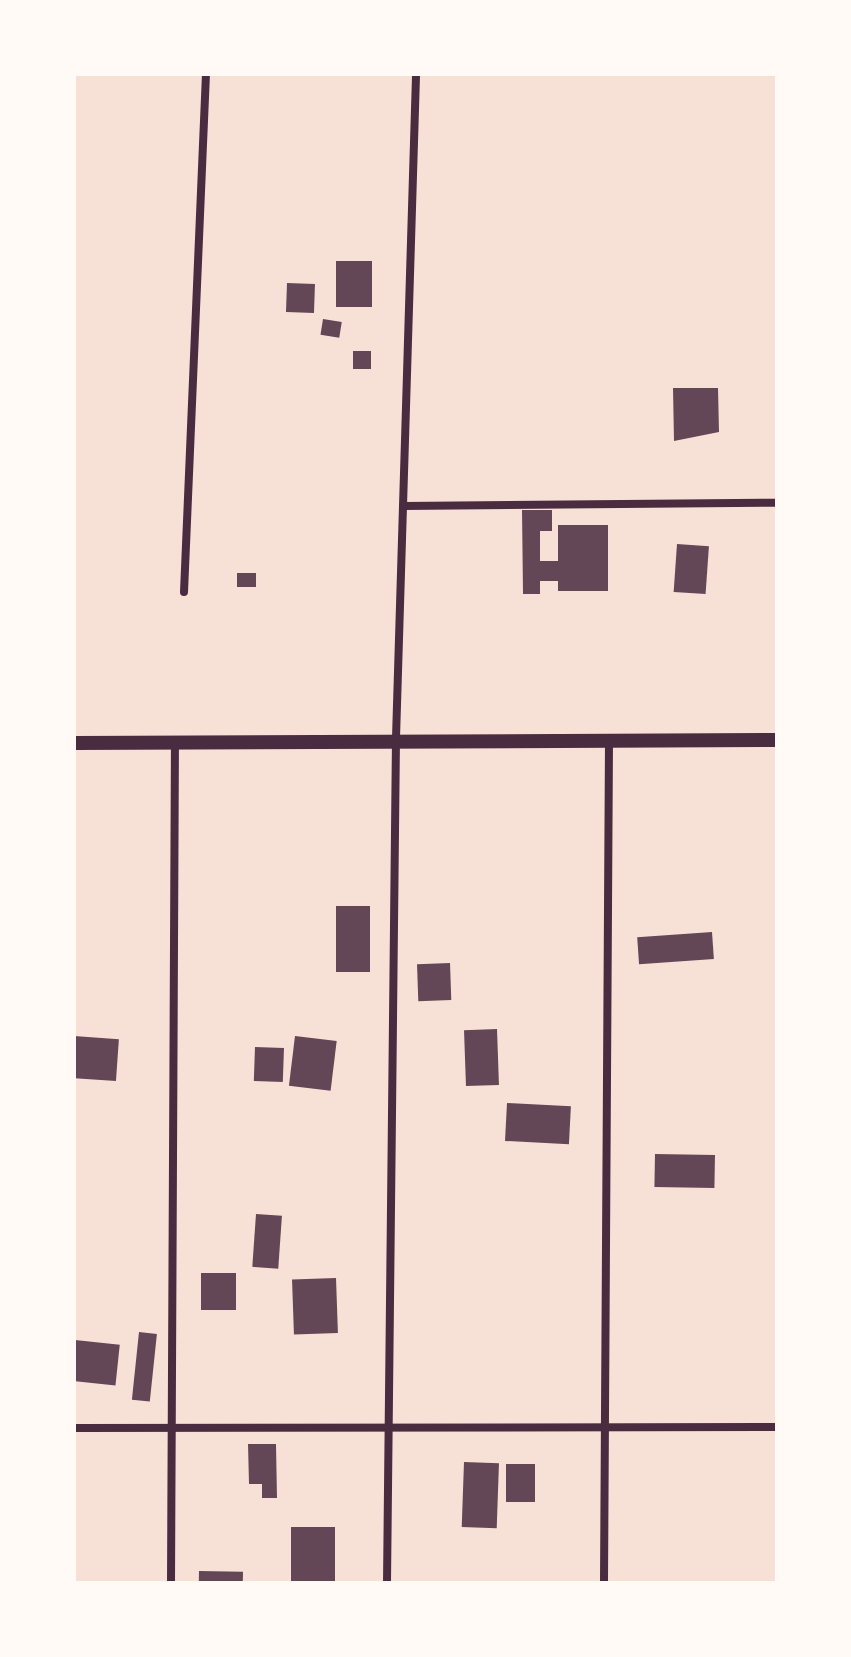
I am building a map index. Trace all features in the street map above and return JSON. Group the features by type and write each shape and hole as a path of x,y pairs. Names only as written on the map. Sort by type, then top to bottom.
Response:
{"street":[{"path":"184,592 206,74"},
{"path":"387,1583 396,738 416,74"},
{"path":"403,506 777,503"},
{"path":"74,743 396,738 777,740"},
{"path":"604,1583 609,1429 609,740"},
{"path":"171,1583 169,1429 175,743"},
{"path":"74,1428 387,1431 777,1427"}],"building":[{"path":"336,261 372,261 372,307 336,307"},
{"path":"287,283 315,284 314,313 286,312"},
{"path":"323,319 342,322 339,338 320,335"},
{"path":"353,351 371,351 371,369 353,369"},
{"path":"673,388 718,388 719,432 674,441"},
{"path":"522,510 552,510 552,531 540,531 540,561 558,561 558,525 608,525 608,591 558,591 558,581 540,581 540,594 523,594"},
{"path":"677,544 709,546 706,594 674,592"},
{"path":"237,573 256,573 256,587 237,587"},
{"path":"336,906 370,906 370,972 336,972"},
{"path":"712,932 714,959 639,964 637,937"},
{"path":"450,963 451,1000 418,1001 417,964"},
{"path":"497,1029 499,1085 466,1086 464,1030"},
{"path":"74,1036 119,1039 116,1081 74,1078"},
{"path":"295,1036 337,1041 331,1091 289,1086"},
{"path":"255,1047 284,1048 283,1082 254,1081"},
{"path":"507,1103 571,1106 569,1144 505,1141"},
{"path":"655,1154 715,1155 714,1188 654,1187"},
{"path":"256,1214 282,1216 278,1269 252,1267"},
{"path":"201,1273 236,1273 236,1310 201,1310"},
{"path":"336,1278 338,1333 294,1335 292,1280"},
{"path":"139,1332 157,1334 150,1402 132,1400"},
{"path":"75,1340 120,1345 115,1385 74,1381"},
{"path":"248,1444 276,1444 277,1498 262,1498 262,1484 249,1484"},
{"path":"464,1462 499,1463 497,1528 462,1527"},
{"path":"506,1464 535,1464 535,1502 506,1502"},
{"path":"291,1527 335,1527 335,1581 291,1581"},
{"path":"199,1571 243,1572 243,1583 199,1583"}]}
